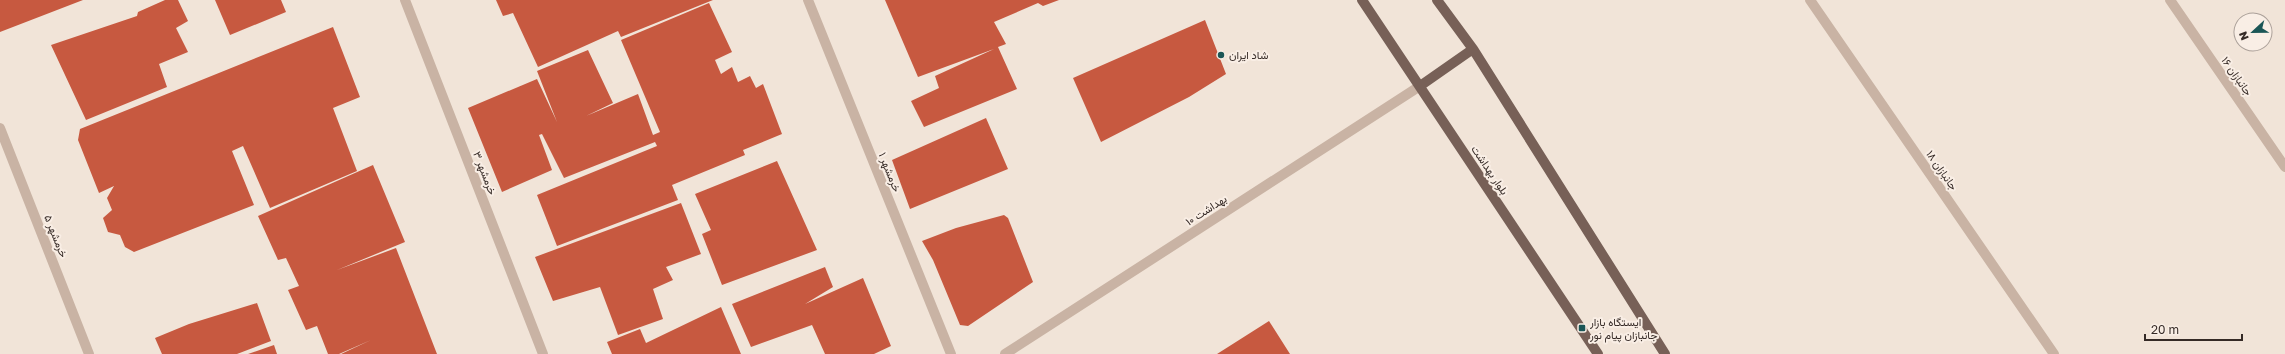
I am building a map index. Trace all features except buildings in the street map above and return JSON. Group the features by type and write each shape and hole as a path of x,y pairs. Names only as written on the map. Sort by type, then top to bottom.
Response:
{"main road":[{"name":"بلوار بهداشت","path":"1362,0 1598,354"},
{"path":"1437,0 1473,50 1665,354"},
{"path":"1420,86 1473,50"}],"street":[{"name":"خرمشهر ۳","path":"405,0 543,354"},
{"name":"خرمشهر ۱","path":"808,0 951,354"},
{"name":"جانبازان ۱۸","path":"1810,0 2054,354"},
{"name":"جانبازان ۱۶","path":"2170,0 2285,167"},
{"name":"بهداشت ۱۰","path":"1005,354 1420,86"},
{"name":"خرمشهر ۵","path":"0,128 89,354"}],"place":[{"name":"شاد ایران","path":"1221,55"},
{"name":"ایستگاه بازار جانبازان پیام نور","path":"1582,328"}]}
